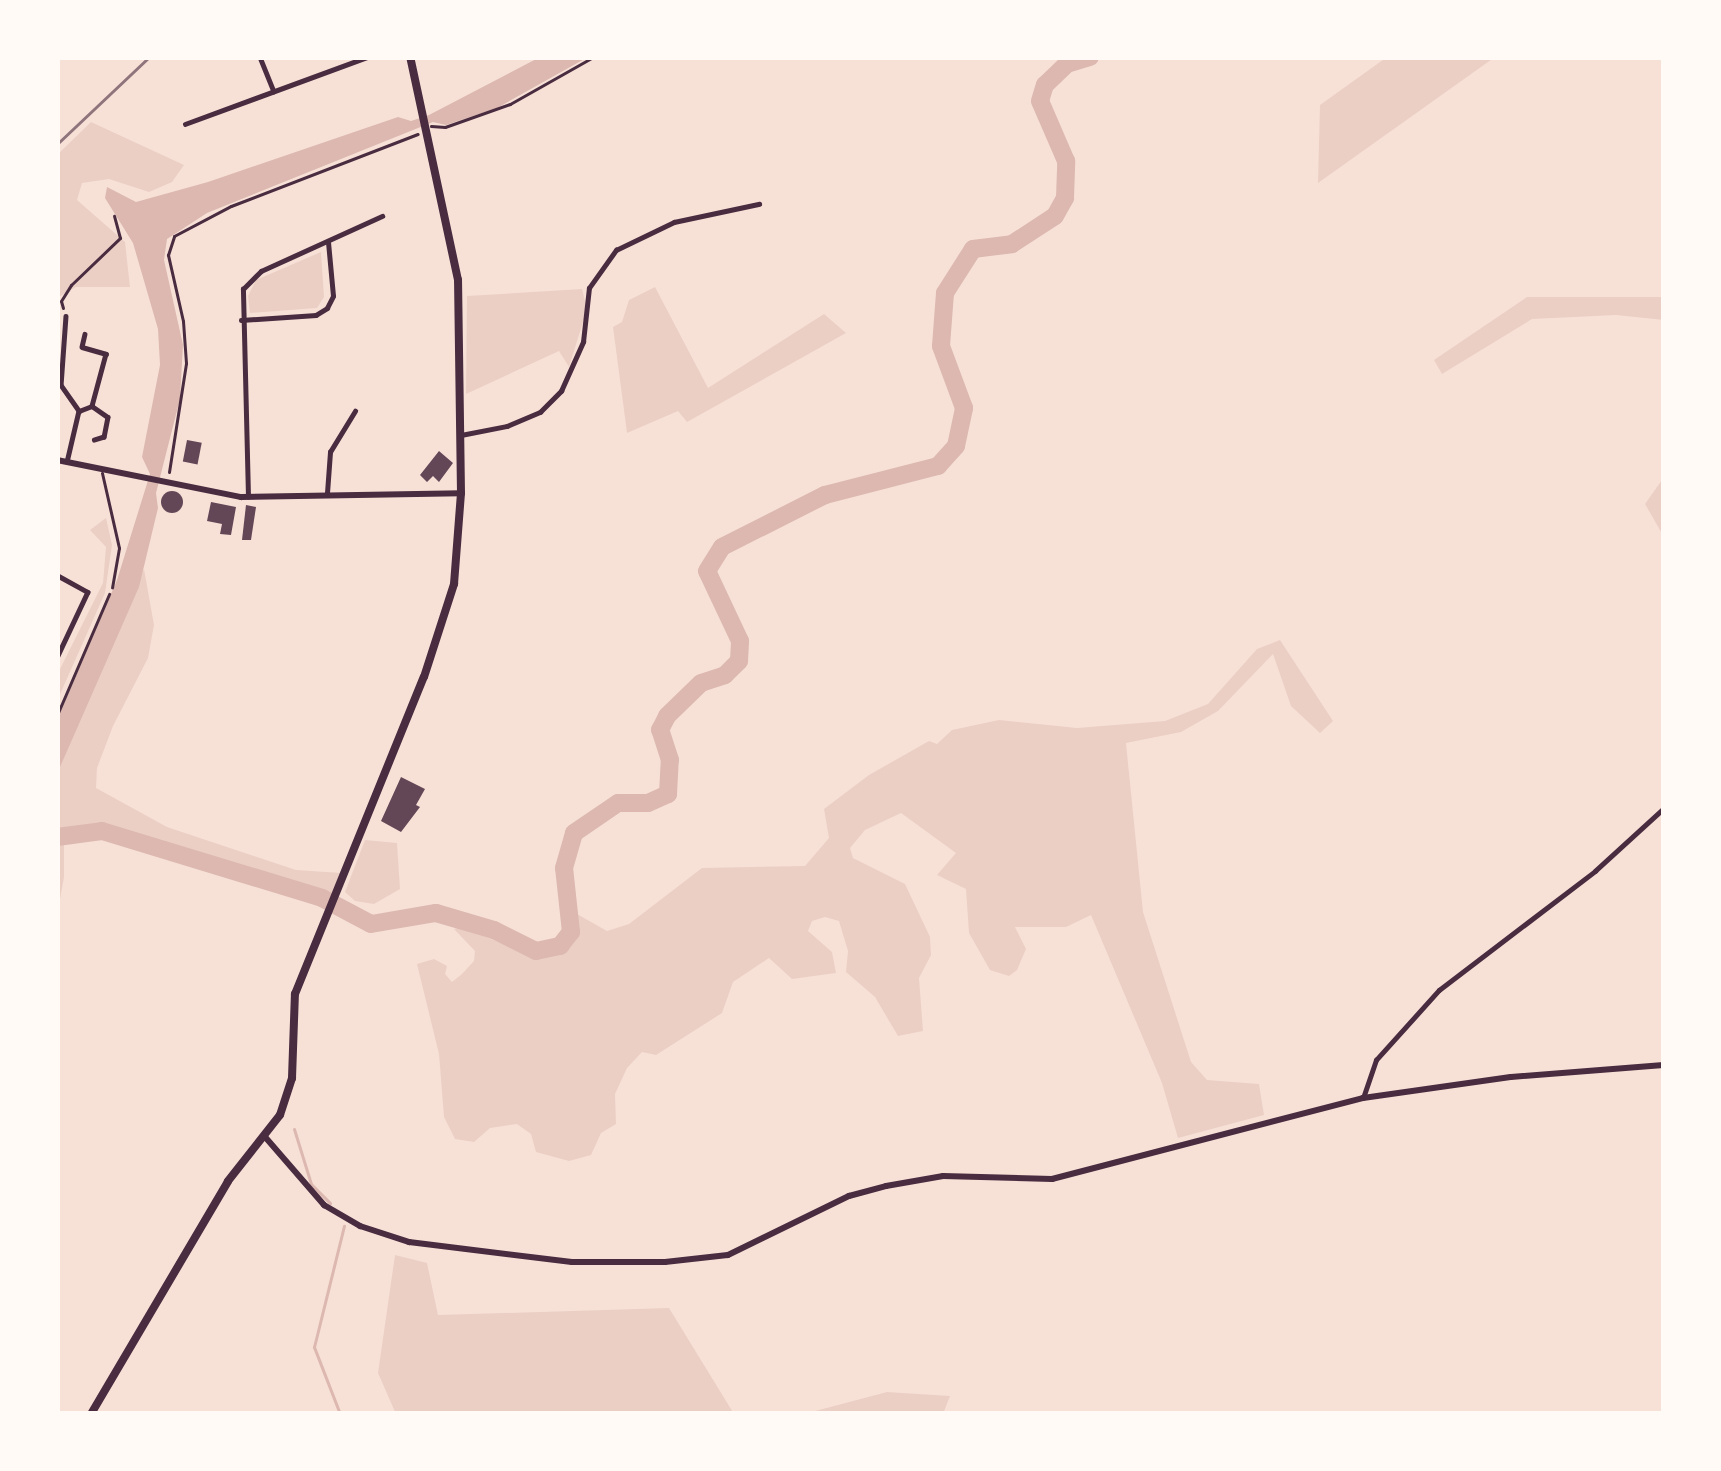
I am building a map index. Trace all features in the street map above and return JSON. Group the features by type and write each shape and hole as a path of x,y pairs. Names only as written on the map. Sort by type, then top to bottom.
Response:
{"highway":[{"path":"91,1414 228,1181 266,1138 292,1078 296,994 441,631 458,560 458,280 410,57"}],"street":[{"path":"260,57 274,91"},
{"path":"185,124 367,57"},
{"path":"461,435 507,426 541,412 561,391 583,342 589,289 616,250 674,222 758,204"},
{"path":"248,497 244,289 250,278 382,216"},
{"path":"241,320 316,315 327,308 333,296 328,242"},
{"path":"66,316 61,386 79,411"},
{"path":"85,334 82,347 106,354 92,406"},
{"path":"79,411 92,406"},
{"path":"92,406 108,417 104,437 94,440"},
{"path":"79,411 62,461 137,479 248,497 461,493"},
{"path":"326,496 330,452 355,411"},
{"path":"339,418 350,425"},
{"path":"57,575 88,592 57,658"},
{"path":"1363,1098 1376,1060 1439,990 1595,871 1664,808"},
{"path":"266,1138 311,1193 360,1226 443,1248 624,1264 728,1255 849,1196 886,1186 943,1176 1052,1179 1363,1098 1511,1077 1664,1065"}],"lane":[{"path":"103,471 119,548 112,587"}],"path":[{"path":"170,486 186,363 168,255 174,236 231,206 427,127 446,127 510,104 593,57"},
{"path":"66,316 61,301 71,285 120,238 114,216"},
{"path":"57,715 112,587"}],"shaded area":[{"path":"540,57 588,57 497,108 446,125 433,122 207,213 167,239 164,260 183,345 180,399 156,493 158,508 139,587 57,774 57,720 117,580 150,474 142,457 160,365 158,329 133,243 105,198 107,187 136,202 208,182 398,117 411,121 429,115"},
{"path":"1387,57 1495,57 1318,183 1320,105"},
{"path":"91,122 184,165 172,182 149,192 109,179 82,183 77,200 125,242 130,287 76,287 57,298 57,155"},
{"path":"321,252 324,297 317,308 250,313 248,296 256,280"},
{"path":"655,287 708,388 824,314 846,333 687,422 678,411 627,433 613,327 622,322 629,300"},
{"path":"582,289 587,309 569,367 559,351 466,394 467,296"},
{"path":"1527,297 1664,297 1664,320 1616,315 1532,319 1442,374 1434,360"},
{"path":"1664,477 1664,537 1645,504"},
{"path":"106,518 112,545 105,593 57,701 57,675 103,583 106,547 90,530"},
{"path":"144,569 154,625 148,658 113,726 97,768 96,788 167,827 296,870 342,873 331,902 85,830 59,837 64,837 64,877 57,916 57,774"},
{"path":"1280,640 1333,721 1320,733 1291,706 1273,654 1218,711 1181,732 1126,743 1143,912 1191,1062 1207,1080 1259,1084 1264,1115 1178,1138 1162,1083 1091,915 1066,927 1015,927 1026,949 1017,970 1009,976 990,970 969,933 966,889 937,875 956,853 901,813 865,830 850,848 853,858 905,884 930,937 931,955 919,978 923,1031 898,1036 875,997 846,972 848,951 839,921 825,917 812,921 808,931 832,952 836,973 792,979 769,958 733,982 722,1013 656,1055 642,1052 627,1068 615,1094 616,1124 601,1133 591,1155 569,1161 536,1152 531,1134 517,1124 490,1128 474,1142 455,1139 444,1117 439,1054 417,964 434,959 447,966 445,974 452,982 462,974 474,961 475,951 454,929 463,927 531,956 543,954 567,943 577,914 607,931 629,924 702,868 805,866 829,838 824,809 869,775 929,741 937,744 952,730 999,720 1077,728 1165,721 1208,704 1257,649"},
{"path":"365,840 397,843 400,889 374,904 355,901 345,892"},
{"path":"395,1255 427,1263 438,1315 669,1308 734,1414 396,1414 378,1373"},
{"path":"887,1392 950,1396 943,1414 804,1414"}],"building":[{"path":"187,440 202,443 198,464 183,462"},
{"path":"439,451 453,463 439,482 433,476 427,482 420,475"},
{"path":"172,491 183,502 172,513 161,502"},
{"path":"211,502 236,507 231,535 220,534 222,524 207,521"},
{"path":"246,505 256,507 251,540 242,540"},
{"path":"401,777 425,789 416,805 420,807 401,832 381,821"}],"waterway":[{"path":"57,837 102,831 322,898 371,924 436,913 494,930 536,951 560,946 571,932 564,868 574,833 618,803 648,803 668,794 670,760 660,730 667,716 701,683 725,675 739,661 740,641 707,571 722,547 825,495 938,466 956,446 964,408 941,346 945,293 973,249 1012,244 1055,216 1065,198 1066,161 1040,101 1045,85 1067,64 1090,57"},
{"path":"294,1129 311,1184 330,1203"},
{"path":"340,1414 314,1347 344,1226"}],"railway":[{"path":"57,144 149,57"}]}
